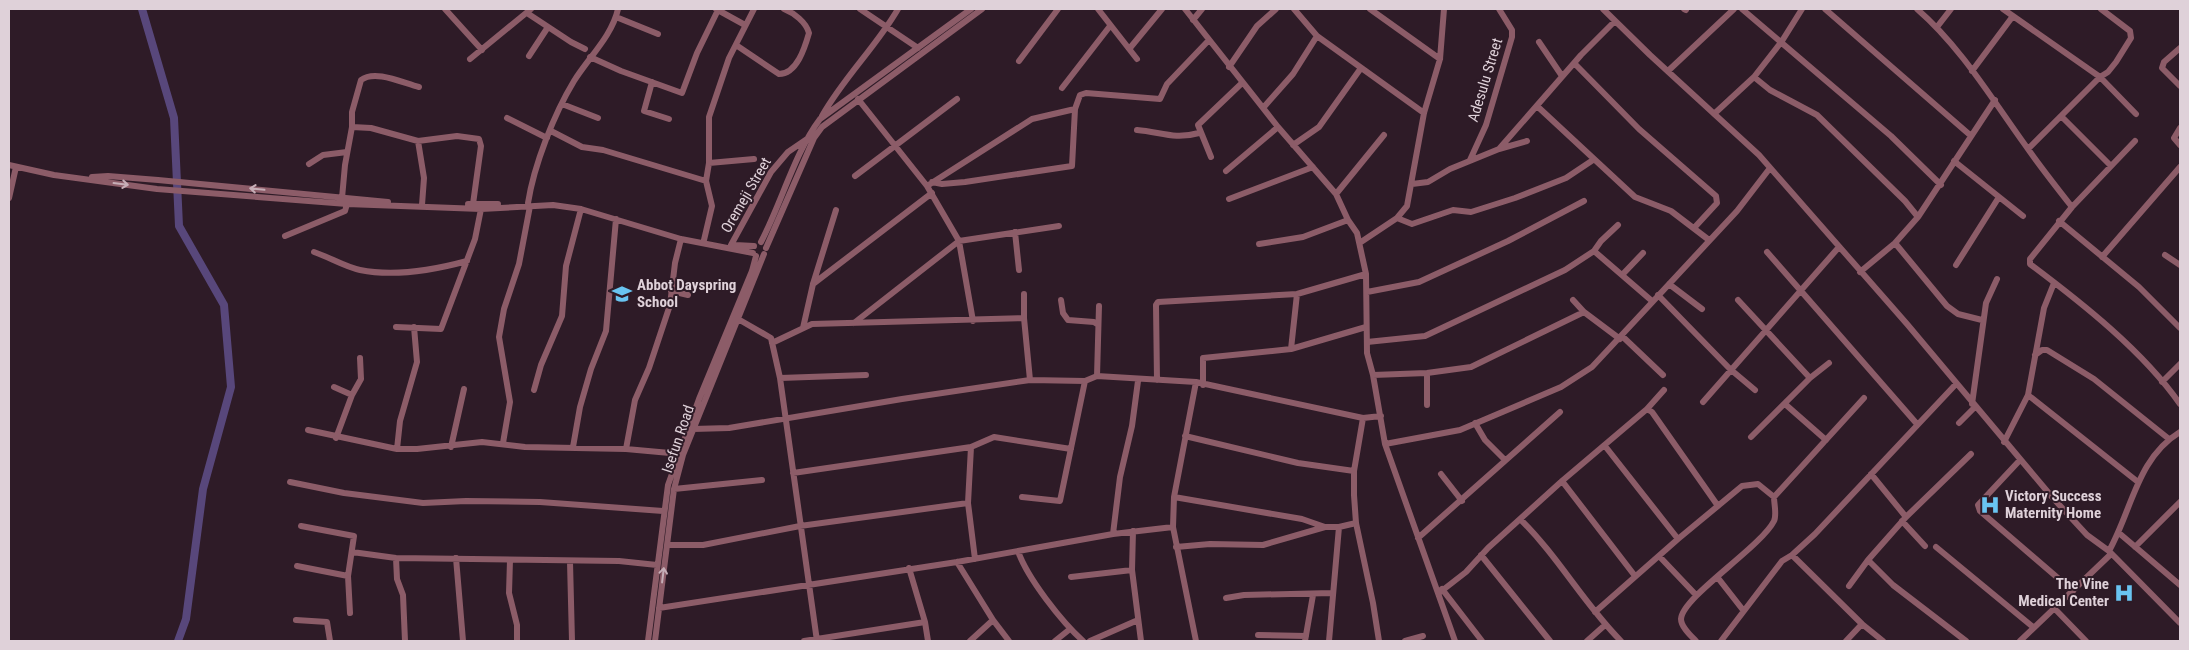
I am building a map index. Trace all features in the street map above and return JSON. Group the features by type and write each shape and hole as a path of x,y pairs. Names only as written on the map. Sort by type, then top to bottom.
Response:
{"street":[{"path":"445,9 482,50"},
{"path":"503,443 510,402 499,337 504,309 519,264 531,182 562,104 590,56 606,37 618,9"},
{"path":"590,56 682,93 697,53 717,9 745,25"},
{"path":"704,240 712,206 706,181 710,163 710,117 736,45 754,9"},
{"path":"736,45 779,74 785,73 801,58 809,34 805,25 794,11 784,9"},
{"path":"860,9 918,48"},
{"path":"754,252 756,243 760,242 772,222 807,139 842,83 887,27 898,9"},
{"path":"820,119 971,9"},
{"name":"Isefun Road","path":"655,641 674,489 681,454 738,319 764,251 817,132 829,120 982,9"},
{"path":"1019,62 1058,9"},
{"path":"1098,9 1137,59"},
{"path":"1130,48 1162,9"},
{"path":"1185,9 1242,83 1336,194 1361,242 1366,274 1366,353 1373,375 1385,444 1418,538 1440,591 1455,641"},
{"path":"1193,20 1202,9"},
{"path":"1229,67 1257,26 1276,9"},
{"path":"1294,9 1318,36 1424,113"},
{"path":"1370,9 1440,59"},
{"path":"1361,242 1396,218 1407,206 1424,113 1440,59 1444,9"},
{"name":"Adesulu Street","path":"1470,160 1486,125 1512,37 1512,30 1499,9"},
{"path":"1604,9 1714,114 1738,134 1770,168 1907,324 2004,442 2087,535 2110,552 2180,623"},
{"path":"1668,71 1679,58 1734,9"},
{"path":"1742,9 1782,41 1811,70 1891,136 1941,185"},
{"path":"1714,114 1754,77 1782,41 1802,9"},
{"path":"1825,9 1970,135"},
{"path":"1917,9 1937,27 1995,100 2028,149 2072,207"},
{"path":"1937,27 1951,9"},
{"path":"2003,9 2100,77 2136,114"},
{"path":"2028,149 2116,62 2131,38 2130,31 2109,11 2101,9"},
{"path":"470,59 529,11 548,27 571,42 585,48"},
{"path":"1972,71 2013,16"},
{"path":"616,17 658,34"},
{"path":"1498,149 1562,76 1615,21"},
{"path":"1062,88 1110,26"},
{"path":"529,56 548,27"},
{"path":"1263,108 1293,74 1318,36"},
{"path":"929,184 965,182 1072,166 1076,108 1080,95 1086,93 1160,99 1167,84 1209,40"},
{"path":"1539,42 1562,76"},
{"path":"2180,48 2164,62 2162,68 2180,86"},
{"path":"1575,64 1639,129 1716,196 1717,203 1694,228"},
{"path":"1293,145 1319,127 1361,68"},
{"path":"342,198 352,127 352,112 361,80 363,78 379,76 419,87"},
{"path":"1754,77 1770,90 1817,115 1905,201 1918,218"},
{"path":"652,82 644,111 669,119"},
{"path":"1210,157 1199,133 1198,125 1200,121 1242,83"},
{"path":"855,176 894,144 957,98"},
{"path":"858,99 929,184 932,193 959,241 973,321"},
{"path":"1860,272 1895,243 1918,218 1941,185 1970,135 1995,100"},
{"path":"562,104 598,118"},
{"path":"1537,106 1593,160 1637,198 1671,211 1709,240"},
{"path":"929,184 1032,119 1076,108"},
{"path":"2062,116 2110,165"},
{"path":"507,118 547,138"},
{"path":"352,127 371,128 418,141 457,136 479,139 482,146 473,204"},
{"path":"1226,171 1278,127"},
{"path":"2180,128 2174,138 2180,145"},
{"path":"1137,130 1155,132 1160,136 1185,137 1199,133"},
{"path":"551,131 582,147 603,150 706,181"},
{"path":"1336,194 1384,135"},
{"name":"Oremeji Street","path":"731,245 771,172 788,152 807,139"},
{"path":"418,141 424,178 422,205"},
{"path":"1412,184 1428,182 1470,160 1498,149 1527,141"},
{"path":"2136,141 2110,165 2072,207 2029,262 2122,341 2162,382 2180,404"},
{"path":"309,164 323,155 347,152"},
{"path":"710,163 754,159"},
{"path":"1396,218 1412,224 1453,210 1471,212 1566,178 1593,160"},
{"path":"1954,161 2023,216"},
{"path":"9,198 12,166 157,189 181,186 422,205 553,205 581,208 681,238 754,252 764,251 760,242"},
{"path":"1229,200 1313,166"},
{"path":"2102,257 2180,167"},
{"path":"1385,444 1460,430 1561,386 1592,367 1737,211 1770,168"},
{"path":"86,178 108,176 158,180 181,186 347,204 480,209 556,201 585,206 704,240 754,252"},
{"path":"813,284 932,193"},
{"path":"1956,265 1999,197"},
{"path":"1366,292 1419,282 1508,241 1584,201"},
{"path":"285,236 345,211 347,204"},
{"path":"534,390 541,365 562,316 566,266 581,208"},
{"path":"396,327 441,329 475,239 480,209"},
{"path":"803,328 813,284 836,210"},
{"path":"573,448 580,407 591,369 606,331 616,219"},
{"path":"1260,244 1303,237 1348,220"},
{"path":"2059,222 2150,297 2180,328"},
{"path":"1367,342 1425,336 1509,298 1565,270 1594,251 1601,241 1618,225"},
{"path":"854,323 959,241 1059,226"},
{"path":"1015,232 1019,270"},
{"path":"626,449 635,400 652,359 670,305 681,238"},
{"path":"1895,243 1947,306 1958,314 1982,320"},
{"path":"1702,402 1839,246"},
{"path":"1594,251 1652,301"},
{"path":"314,252 359,270 383,272 438,268 467,261"},
{"name":"Isefun Road","path":"648,641 663,511 681,454 752,271 754,252"},
{"path":"1767,252 1917,424"},
{"path":"1622,275 1642,253"},
{"path":"2165,255 2180,265"},
{"path":"1157,380 1156,305 1158,302 1297,294 1366,274"},
{"path":"1959,423 1973,406 1982,320 1986,303 1997,279"},
{"path":"2004,442 2028,395 2044,308 2054,283"},
{"path":"1669,284 1702,309"},
{"path":"671,291 688,295"},
{"path":"1024,294 1024,318 1030,380"},
{"path":"1291,349 1297,294"},
{"path":"1658,295 1730,369 1755,390"},
{"path":"1061,300 1063,313 1068,320 1094,322 1097,324"},
{"path":"1573,300 1584,312 1621,337 1664,375"},
{"path":"1738,300 1810,378"},
{"path":"1097,376 1099,306"},
{"path":"1373,375 1427,373 1471,367 1584,312"},
{"path":"772,343 812,324 973,321 1024,318"},
{"path":"738,319 768,335 772,343 780,378 784,419 817,640"},
{"path":"398,449 400,421 417,362 414,327"},
{"path":"1203,385 1203,358 1291,349 1366,327"},
{"path":"2035,355 2042,350 2047,350 2078,369 2169,439"},
{"path":"336,438 352,395 361,379 360,358"},
{"path":"1751,438 1810,378 1829,363"},
{"path":"2162,382 2180,364"},
{"path":"1427,373 1428,405"},
{"path":"780,378 866,375"},
{"path":"693,429 729,428 902,398 1030,380 1085,381 1097,376 1138,381 1196,382 1363,418 1381,416"},
{"path":"1022,497 1060,501 1085,381"},
{"path":"1113,534 1120,477 1132,426 1138,381"},
{"path":"1196,382 1174,497 1173,528 1196,641"},
{"path":"1721,641 1782,561 1792,555 1956,384"},
{"path":"334,387 352,395"},
{"path":"451,447 464,389"},
{"path":"1440,591 1466,572 1481,555 1562,481 1647,409 1664,390"},
{"path":"2028,395 2138,482"},
{"path":"1696,641 1682,625 1681,620 1685,609 1696,595 1718,578 1774,521 1774,498 1864,398"},
{"path":"1785,404 1826,440"},
{"path":"1647,409 1652,412 1718,506"},
{"path":"1418,538 1462,501 1504,460 1560,412"},
{"path":"1363,418 1354,471 1356,523 1379,641"},
{"path":"1475,423 1485,440 1504,460"},
{"path":"308,430 336,438 398,449 451,447 482,442 525,447 626,449 681,454"},
{"path":"2020,641 2073,591 2110,552 2138,482 2152,457 2169,439 2180,432"},
{"path":"1185,436 1298,463 1354,471"},
{"path":"793,473 970,447 994,437 1072,449"},
{"path":"1605,446 1678,539"},
{"path":"970,447 968,503 975,558"},
{"path":"1849,586 1868,560 1904,519 1971,454"},
{"path":"2020,460 1978,505 1980,511 2073,591"},
{"path":"1441,474 1462,501"},
{"path":"1871,474 1925,546"},
{"path":"674,489 762,480"},
{"path":"1562,481 1635,576"},
{"path":"290,482 361,496 423,503 466,501 540,502 663,511"},
{"path":"1595,612 1742,486 1752,483 1764,488 1774,498"},
{"path":"1174,497 1302,518 1325,527"},
{"path":"2135,547 2180,502"},
{"path":"667,545 703,545 800,526 968,503"},
{"path":"1520,519 1535,533 1605,625 1622,641"},
{"path":"1176,548 1210,544 1263,545 1325,527 1339,527 1356,523"},
{"path":"301,526 354,536 348,576 350,613"},
{"path":"1329,641 1339,527"},
{"path":"659,608 957,562 1113,534 1173,528"},
{"path":"1133,531 1132,570 1141,641"},
{"path":"2119,533 2180,585"},
{"path":"1936,546 2033,627"},
{"path":"1018,551 1027,570 1070,629 1083,641"},
{"path":"352,552 396,558 570,562 619,561 657,565"},
{"path":"1481,555 1550,641"},
{"path":"1792,555 1862,624 1883,641"},
{"path":"1659,556 1696,595"},
{"path":"396,558 397,579 403,595 405,641"},
{"path":"456,558 463,641"},
{"path":"510,560 509,593 517,625 517,641"},
{"path":"1868,560 1893,585 1966,641"},
{"path":"570,562 572,641"},
{"path":"957,562 993,620 1009,641"},
{"path":"297,566 348,576"},
{"path":"909,568 925,622 928,641"},
{"path":"1072,577 1132,570"},
{"path":"1718,578 1743,610"},
{"path":"1440,591 1482,641"},
{"path":"1226,598 1244,595 1313,595 1332,593"},
{"path":"1258,635 1305,639 1313,595"},
{"path":"2054,608 2086,641"},
{"path":"296,620 327,622 330,641"},
{"path":"970,641 993,620"},
{"path":"1090,641 1138,620"},
{"path":"804,641 925,622"},
{"path":"1846,641 1862,624"},
{"path":"1587,641 1605,625"},
{"path":"1055,641 1070,629"},
{"path":"1405,641 1423,636"}],"waterway":[{"path":"142,9 174,118 179,226 224,305 231,387 203,489 186,619 178,641"}],"place":[{"name":"Abbot Dayspring School","path":"622,294"},
{"name":"Victory Success Maternity Home","path":"1990,505"},
{"name":"The Vine Medical Center","path":"2124,593"}]}
